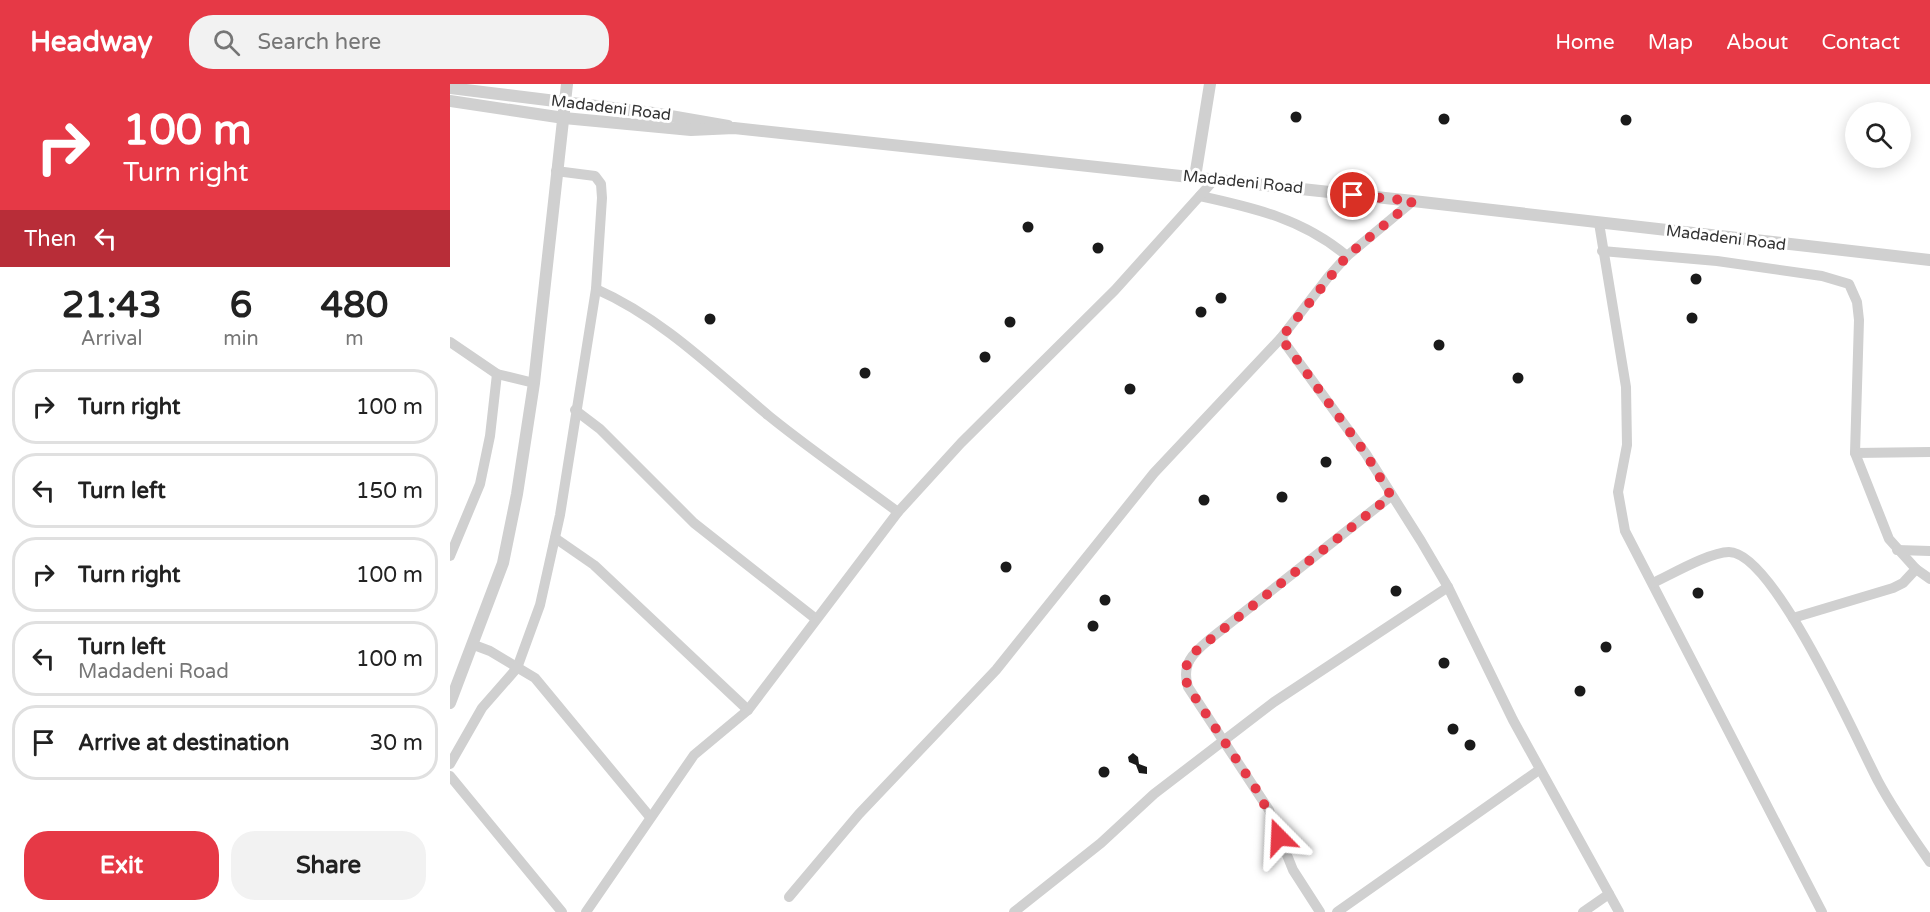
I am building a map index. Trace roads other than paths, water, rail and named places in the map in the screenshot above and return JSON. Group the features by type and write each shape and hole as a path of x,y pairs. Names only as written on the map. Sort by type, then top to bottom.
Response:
{"street":[{"path":"450,703 474,645 503,563 517,494 534,383 567,84"},
{"path":"1195,177 1210,84"},
{"name":"Madadeni Road","path":"450,88 693,118 734,128 1413,201 1930,261"},
{"name":"Madadeni Road","path":"450,101 564,118 691,130 734,128"},
{"path":"450,764 482,708 517,668 540,605 555,538 596,289 601,238 601,184 592,174 556,171"},
{"path":"586,912 694,755 748,710 898,512 961,443 1115,290 1215,179"},
{"path":"1200,196 1257,208 1282,216 1324,237 1347,256"},
{"path":"789,897 859,814 996,670 1178,446 1281,338 1347,256 1413,201"},
{"path":"1599,223 1626,387 1626,445 1618,492 1619,510 1625,531 1688,657 1822,912"},
{"path":"1602,250 1718,261 1822,276 1849,284 1857,302 1859,320 1855,453 1883,526 1897,550 1930,579"},
{"path":"596,289 624,301 651,318 772,418 898,512"},
{"path":"1281,338 1366,454 1448,587 1539,770 1618,912"},
{"path":"450,342 497,374 534,383"},
{"path":"450,556 480,484 490,436 497,374"},
{"path":"575,410 600,429 693,522 816,619"},
{"path":"1855,453 1930,452"},
{"path":"1320,912 1293,870 1269,810 1188,687 1184,676 1190,657 1391,496"},
{"path":"555,538 594,565 748,710"},
{"path":"1897,550 1930,551"},
{"path":"1653,583 1715,555 1729,552 1738,554 1755,565 1793,618 1891,804 1930,861"},
{"path":"1793,618 1893,588 1903,583 1916,569"},
{"path":"1014,912 1101,843 1155,794 1298,685 1448,587"},
{"path":"474,645 526,671 543,687 651,817"},
{"path":"1337,912 1539,770"},
{"path":"450,776 562,912"},
{"path":"1584,912 1609,894"}]}
